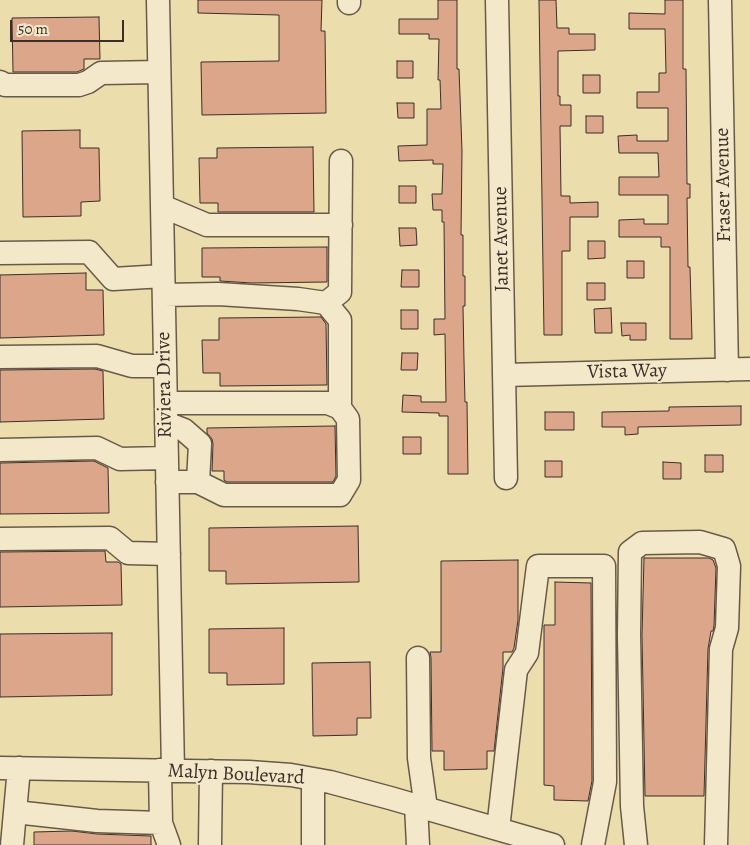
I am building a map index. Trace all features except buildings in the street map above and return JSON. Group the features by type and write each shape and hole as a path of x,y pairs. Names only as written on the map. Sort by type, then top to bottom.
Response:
{"street":[{"name":"Riviera Drive","path":"158,0 169,554 166,770 161,822 169,845"},
{"name":"Janet Avenue","path":"497,0 506,478"},
{"name":"Fraser Avenue","path":"720,0 727,370"},
{"path":"0,82 4,85 79,84 88,82 101,74 159,72"},
{"path":"326,303 340,292 342,161"},
{"path":"162,206 207,225 341,225"},
{"path":"0,253 89,252 113,279 218,294 298,299 326,303 340,320 340,408"},
{"path":"0,356 97,356 132,366 165,366"},
{"name":"Vista Way","path":"504,375 750,369"},
{"path":"166,413 328,403 340,408 348,419 350,480 340,495 224,495 198,482 167,482"},
{"path":"166,413 200,444 198,482"},
{"path":"0,450 96,448 120,460 167,458"},
{"path":"0,539 110,538 128,553 169,554"},
{"path":"636,845 632,797 629,635 630,552 642,543 700,542 724,549 729,566 727,628 721,649 716,845"},
{"path":"498,829 516,670 527,653 538,566 604,566 605,782 593,845"},
{"path":"418,658 421,807 418,845"},
{"path":"10,768 15,812 12,845"},
{"name":"Malyn Boulevard","path":"10,768 211,771 291,775 421,807 498,829 529,842 553,845"},
{"path":"210,845 211,771"},
{"path":"312,779 313,845"},
{"path":"15,812 97,822 161,822"}]}
